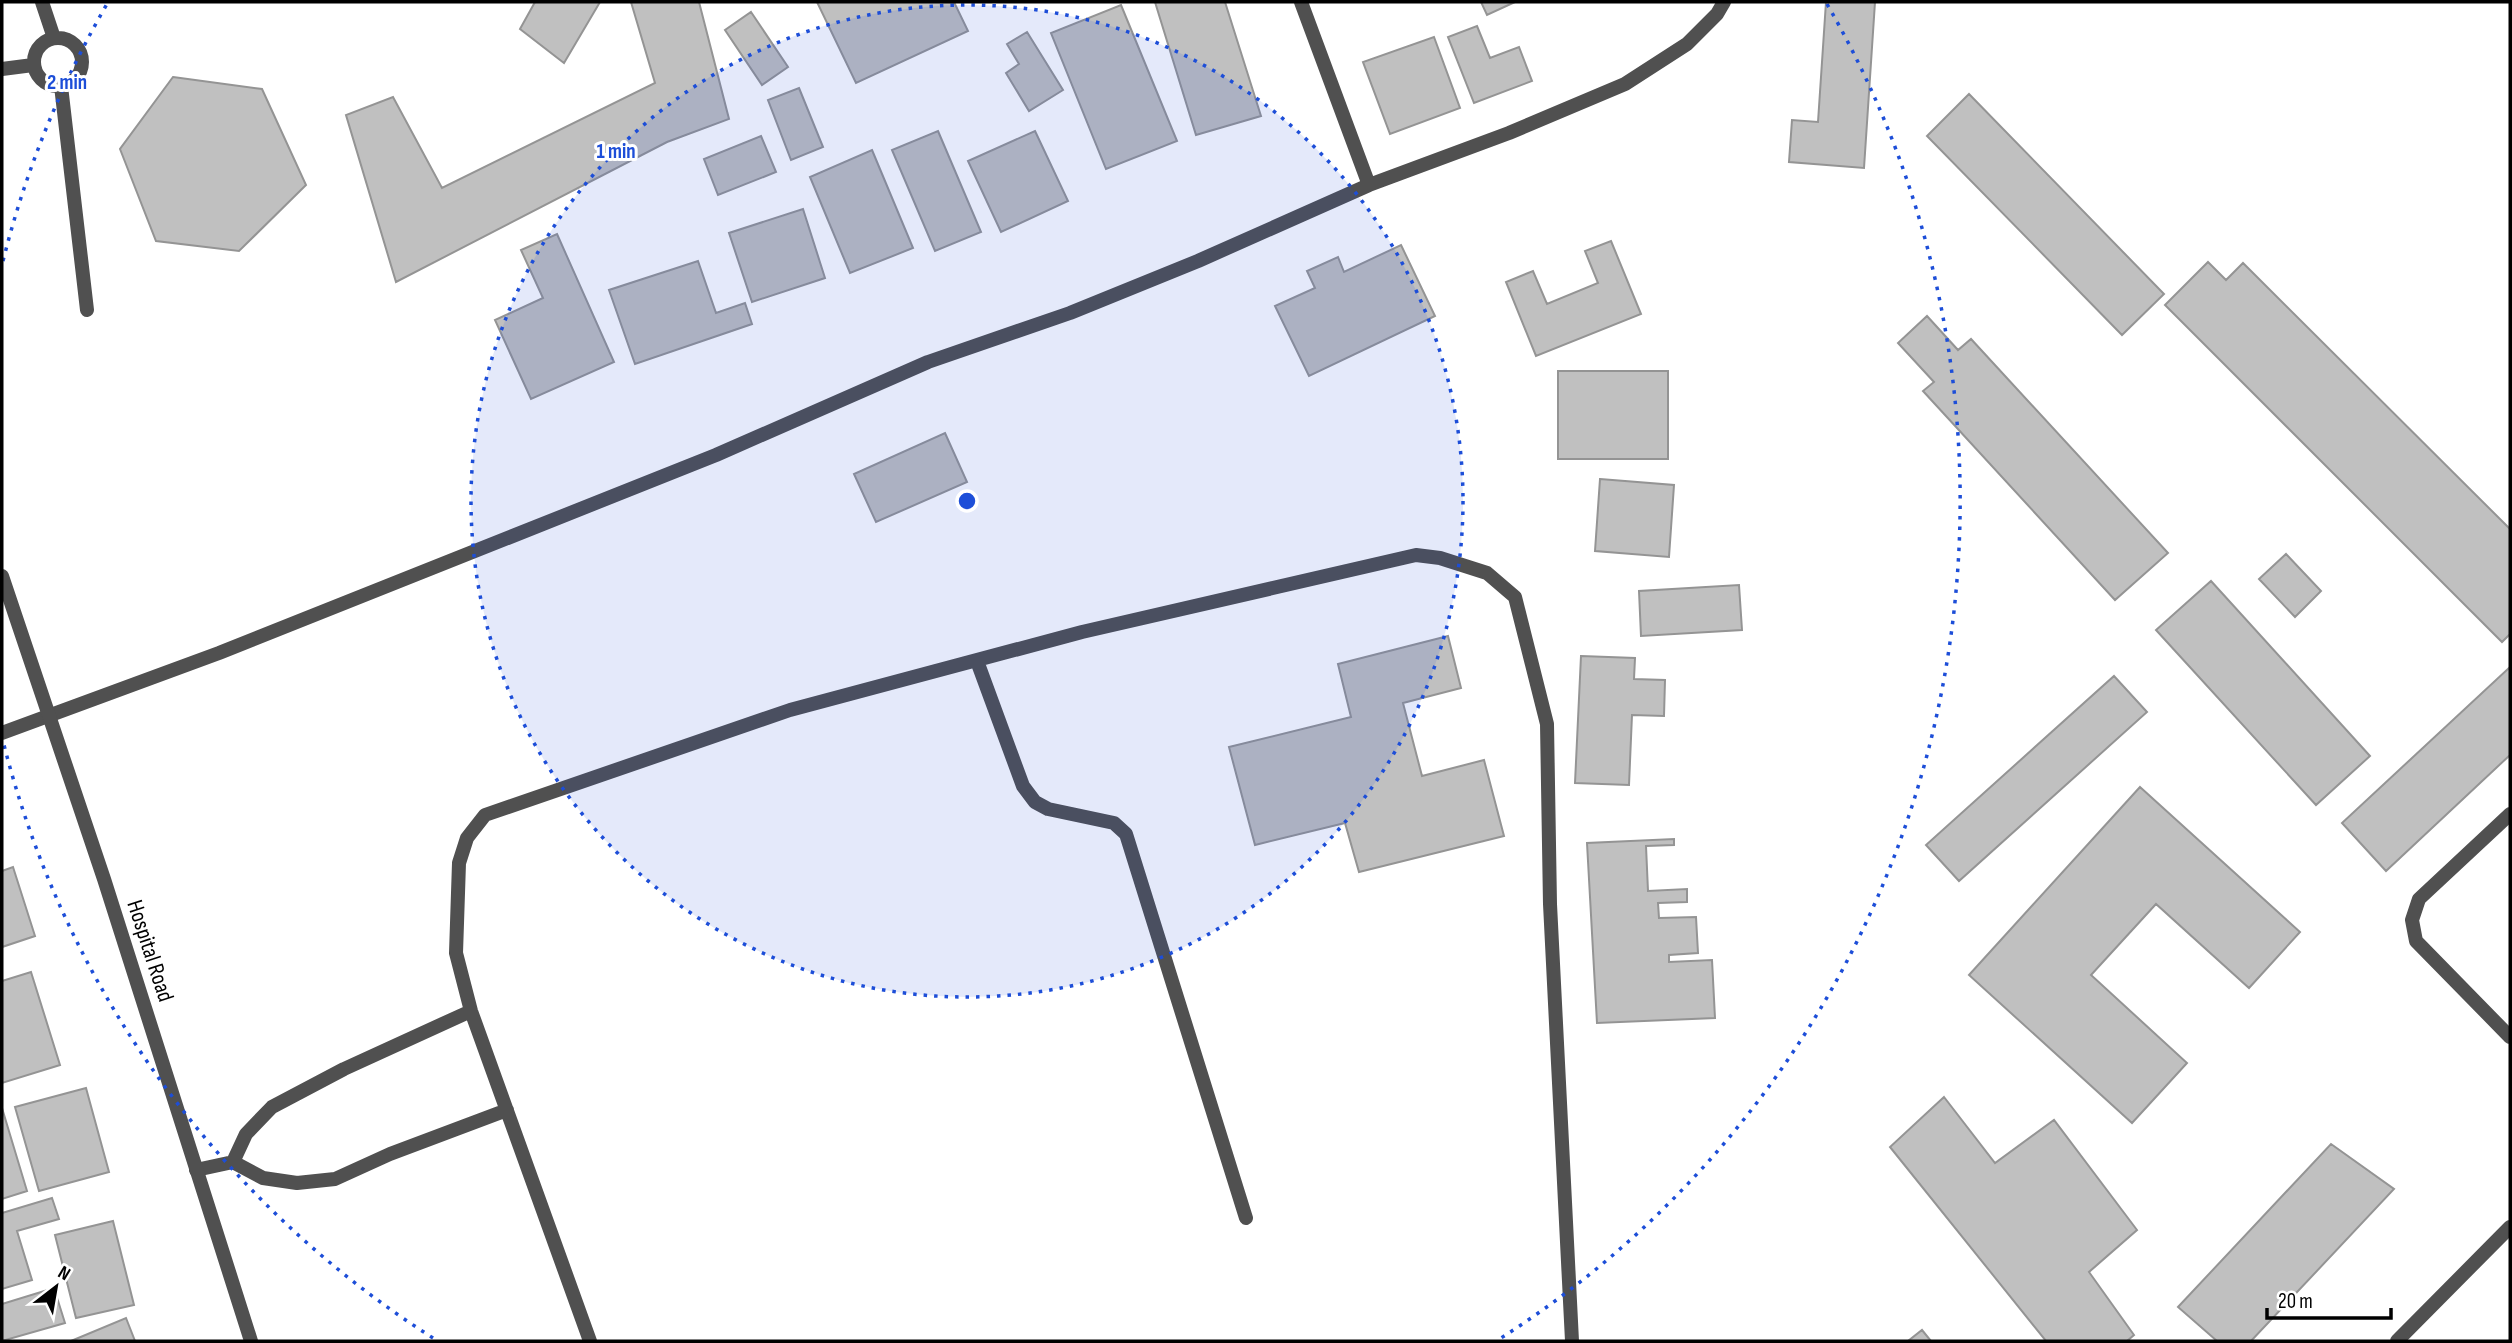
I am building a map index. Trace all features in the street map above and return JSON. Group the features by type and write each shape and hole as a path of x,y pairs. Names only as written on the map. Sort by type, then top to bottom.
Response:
{"street":[{"path":"42,2 54,38"},
{"path":"1301,2 1369,186"},
{"path":"2,733 219,653 716,455 928,362 1070,313 1198,261 1369,186 1509,133 1625,84 1687,44 1717,15 1724,2"},
{"path":"54,38 66,39 77,47 82,59 80,71 73,81 61,86 48,85 38,77 33,65 35,53 42,43 54,38"},
{"path":"2,69 33,65"},
{"path":"61,86 88,310"},
{"path":"590,1341 471,1011 456,953 459,863 467,838 485,815 790,710 1082,632 1416,555 1440,558 1487,573 1514,597 1547,724 1551,918 1572,1341"},
{"name":"Hospital Road","path":"2,576 104,879 251,1341"},
{"path":"977,661 1023,786 1035,802 1048,809 1114,823 1126,834 1246,1218"},
{"path":"2510,814 2419,900 2412,920 2416,941 2510,1037"},
{"path":"233,1162 246,1134 272,1107 344,1069 471,1011"},
{"path":"196,1170 233,1162 263,1178 298,1183 335,1179 390,1154 507,1110"},
{"path":"2398,1341 2510,1227"}],"building":[{"path":"535,2 600,2 564,63 520,29"},
{"path":"631,2 699,2 729,119 667,142 396,282 346,115 393,97 442,188 655,83"},
{"path":"817,2 954,2 968,31 856,83"},
{"path":"1155,2 1225,2 1261,116 1196,135"},
{"path":"1481,2 1515,2 1487,15"},
{"path":"1826,2 1875,2 1864,168 1789,162 1792,120 1818,122"},
{"path":"1121,5 1177,141 1106,169 1051,33"},
{"path":"751,12 788,67 762,85 725,30"},
{"path":"1477,26 1490,58 1519,47 1532,81 1474,103 1448,37"},
{"path":"1027,32 1063,90 1029,111 1006,73 1019,64 1007,44"},
{"path":"1434,37 1460,108 1390,134 1363,62"},
{"path":"173,77 262,89 306,185 239,251 156,241 120,149"},
{"path":"799,88 823,147 791,160 768,100"},
{"path":"1969,94 2164,294 2122,335 1927,136"},
{"path":"938,131 981,232 935,251 892,150"},
{"path":"1035,131 1068,201 1001,232 968,161"},
{"path":"761,136 776,172 718,195 704,159"},
{"path":"872,150 913,248 850,273 810,177"},
{"path":"803,209 825,278 752,302 729,233"},
{"path":"557,234 614,362 531,399 495,320 543,298 521,250"},
{"path":"1611,241 1641,314 1536,356 1506,282 1533,271 1547,304 1598,283 1585,251"},
{"path":"1401,245 1435,316 1309,376 1275,306 1315,288 1307,271 1338,257 1344,272"},
{"path":"698,261 716,313 745,303 752,324 635,364 609,290"},
{"path":"2208,262 2226,280 2243,263 2510,529 2510,634 2502,642 2165,305"},
{"path":"1927,316 1958,350 1971,339 2168,553 2115,600 1923,391 1934,382 1898,343"},
{"path":"1558,371 1668,371 1668,459 1558,459"},
{"path":"945,433 967,482 876,522 854,474"},
{"path":"1600,479 1674,485 1669,557 1595,551"},
{"path":"2286,554 2321,591 2295,617 2259,579"},
{"path":"2211,581 2370,756 2316,805 2156,630"},
{"path":"1739,585 1742,630 1641,636 1639,591"},
{"path":"1448,636 1461,688 1403,703 1422,776 1484,760 1504,836 1359,872 1345,823 1255,845 1229,747 1351,717 1338,664"},
{"path":"1581,656 1635,658 1634,679 1665,680 1664,716 1632,715 1629,785 1575,783"},
{"path":"2510,667 2510,755 2386,871 2342,823"},
{"path":"2114,676 2147,712 1959,881 1926,845"},
{"path":"2140,787 2300,932 2249,988 2156,904 2091,975 2187,1063 2132,1123 1969,975"},
{"path":"1674,839 1674,845 1646,846 1648,891 1687,889 1687,902 1658,903 1659,918 1696,917 1698,953 1669,955 1669,962 1712,960 1715,1018 1597,1023 1587,843"},
{"path":"13,867 35,936 2,947 2,871"},
{"path":"31,972 60,1065 2,1083 2,981"},
{"path":"86,1088 109,1172 39,1191 15,1107"},
{"path":"1944,1097 1995,1163 2054,1120 2137,1230 2089,1272 2134,1335 2127,1341 2046,1341 1890,1147"},
{"path":"2,1108 27,1191 2,1199"},
{"path":"2331,1144 2394,1189 2251,1341 2217,1341 2178,1307"},
{"path":"52,1198 59,1219 17,1231 32,1280 2,1289 2,1213"},
{"path":"113,1221 134,1305 76,1318 55,1235"},
{"path":"54,1288 65,1323 2,1341 2,1304"},
{"path":"126,1318 135,1341 71,1341"},
{"path":"1922,1330 1931,1341 1908,1341"}]}
